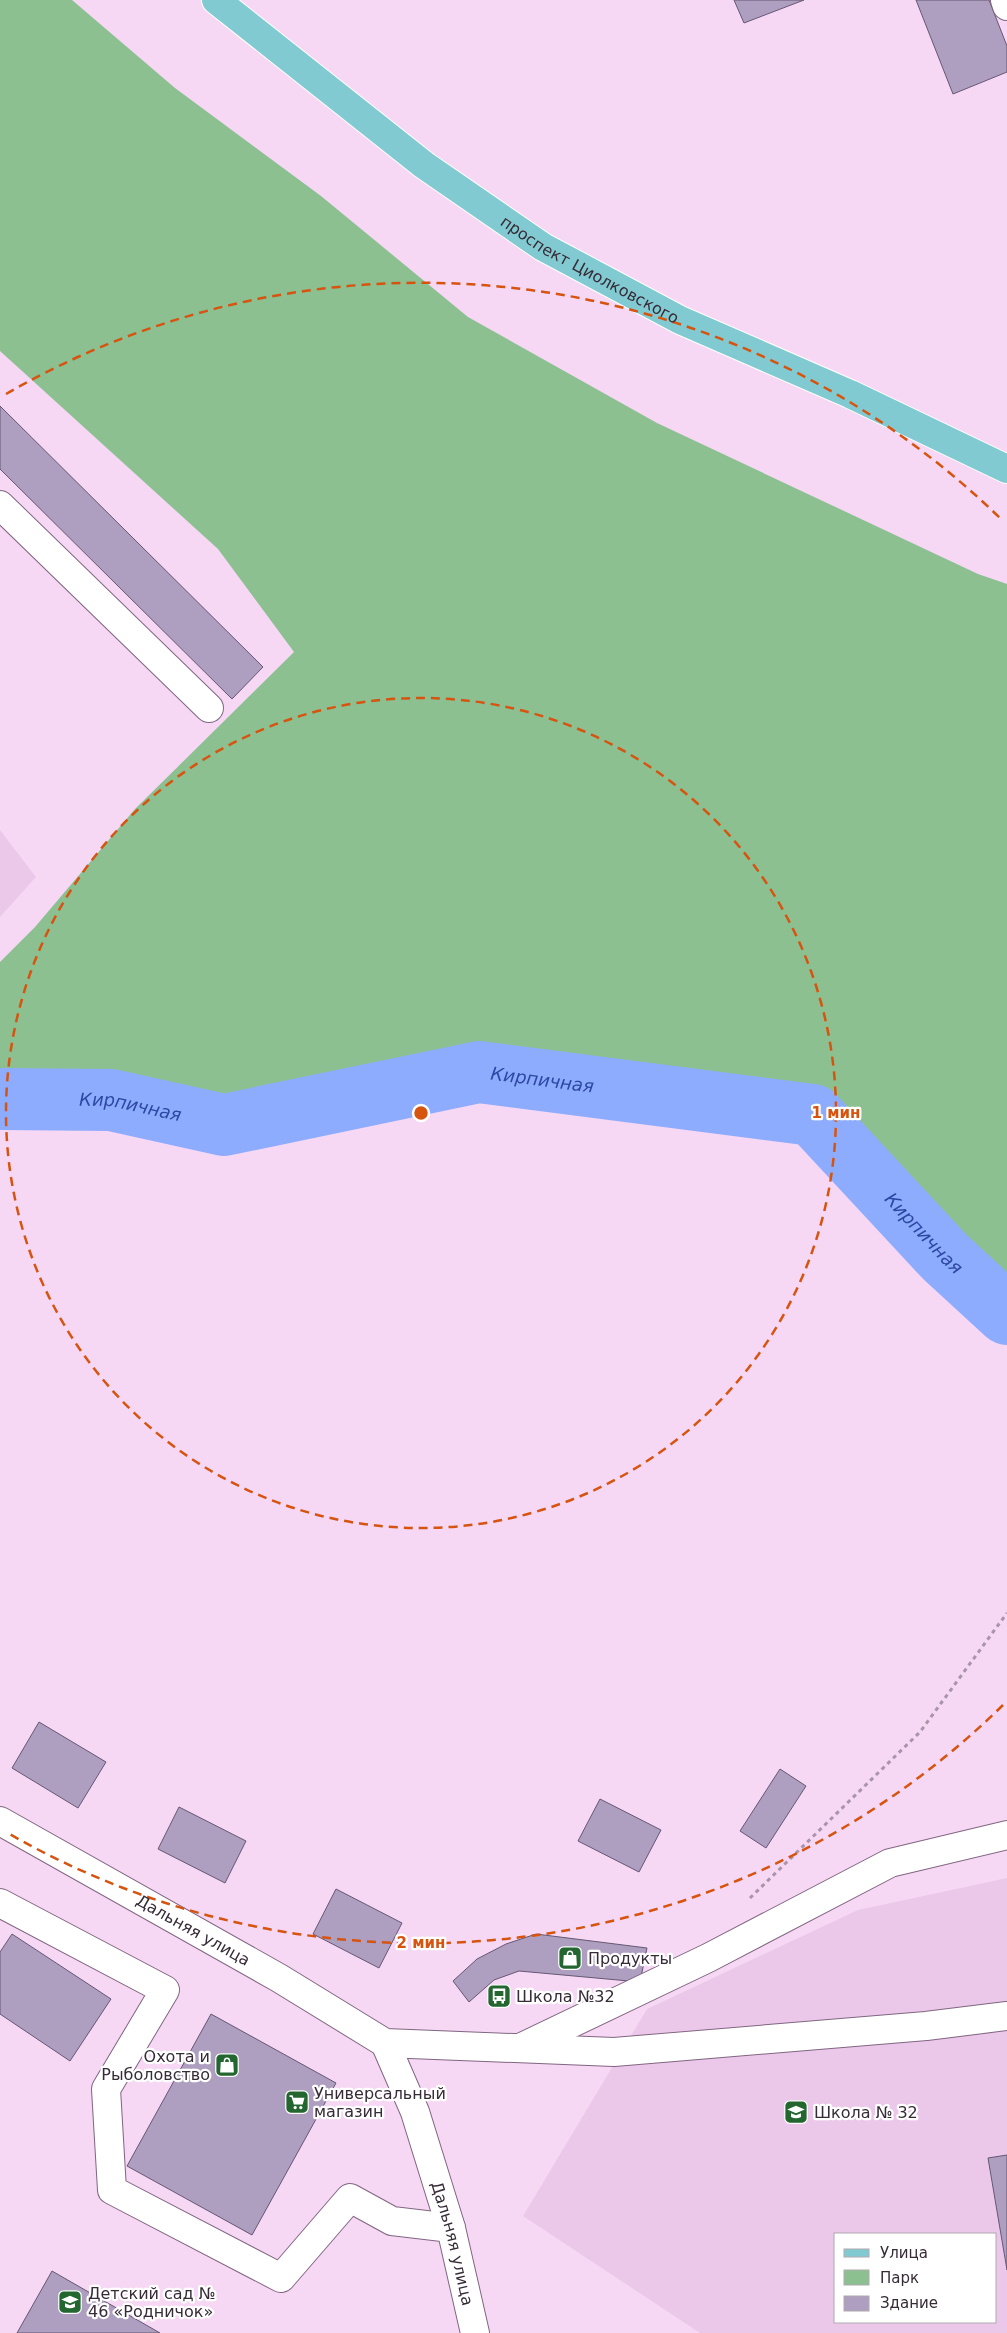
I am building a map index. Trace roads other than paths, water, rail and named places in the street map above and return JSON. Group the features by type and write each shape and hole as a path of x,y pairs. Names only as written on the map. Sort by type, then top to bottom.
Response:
{"main road":[{"name":"проспект Циолковского","path":"216,0 424,165 543,247 680,320 850,394 1007,469"}],"street":[{"path":"1005,0 1007,6"},
{"path":"0,505 210,708"},
{"name":"Дальняя улица","path":"0,1821 280,1978 385,2043 614,2052 926,2026 1007,2016"},
{"path":"518,2048 708,1958 890,1863 1007,1835"},
{"path":"0,1904 165,1990 106,2089 112,2190 281,2278 350,2198 392,2221 451,2228"},
{"name":"Дальняя улица","path":"385,2043 415,2112 451,2228 475,2333"}],"waterway":[{"name":"Кирпичная","path":"0,1099 111,1100 224,1125 479,1072 813,1115 945,1257 1007,1314"}],"place":[{"name":"Продукты","path":"570,1958"},
{"name":"Школа №32","path":"499,1996"},
{"name":"Охота и Рыболовство","path":"227,2065"},
{"name":"Универсальный магазин","path":"297,2102"},
{"name":"Школа № 32","path":"796,2112"},
{"name":"Детский сад № 46 «Родничок»","path":"70,2302"}]}
